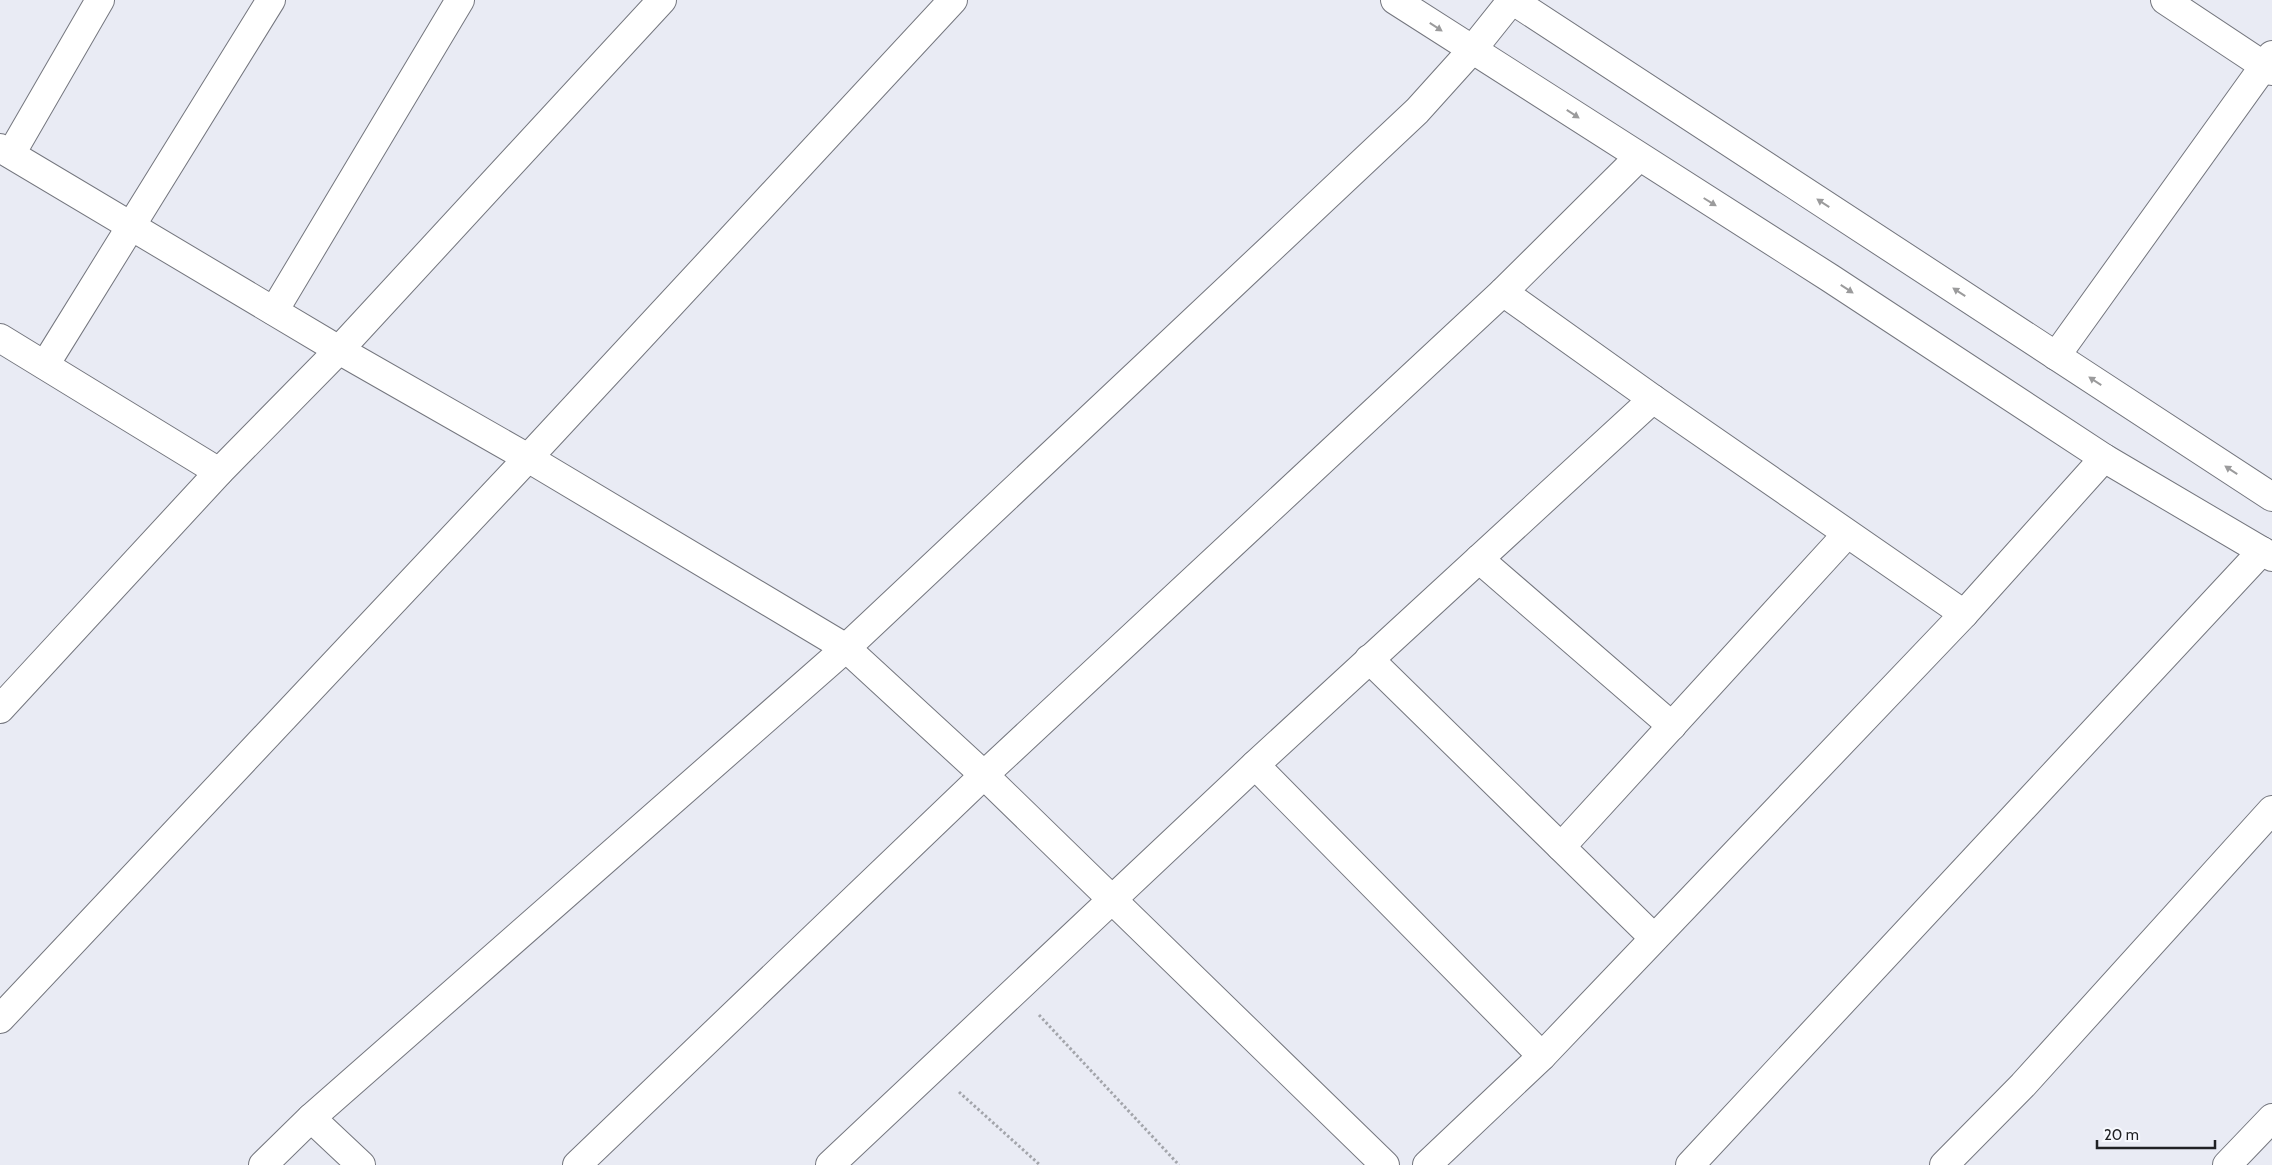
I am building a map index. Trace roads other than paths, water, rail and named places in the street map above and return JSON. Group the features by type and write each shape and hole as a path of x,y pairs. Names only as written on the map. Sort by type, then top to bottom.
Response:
{"street":[{"path":"100,0 5,151 339,350 528,458 846,648 984,775 1385,1165"},
{"path":"45,365 272,0"},
{"path":"274,311 460,0"},
{"path":"0,708 219,472 339,350 662,0"},
{"path":"0,1020 528,458 952,0"},
{"path":"1395,0 1830,278 2104,458 2267,554 1690,1165"},
{"path":"263,1165 311,1118 846,648 1418,110 1472,50 1512,0 2272,497"},
{"path":"2056,356 2269,64 2165,0"},
{"path":"576,1165 984,775 1503,292 1640,157"},
{"path":"1503,292 1652,399 1964,614"},
{"path":"0,338 219,472"},
{"path":"830,1165 1255,765 1652,399"},
{"path":"1427,1165 1542,1056 1964,614 2104,458"},
{"path":"1560,847 1847,534"},
{"path":"1479,559 1672,726"},
{"path":"1369,660 1654,938"},
{"path":"1255,765 1542,1056"},
{"path":"1944,1165 2022,1085 2272,810"},
{"path":"311,1118 361,1165"},
{"path":"2227,1165 2272,1118"}]}
